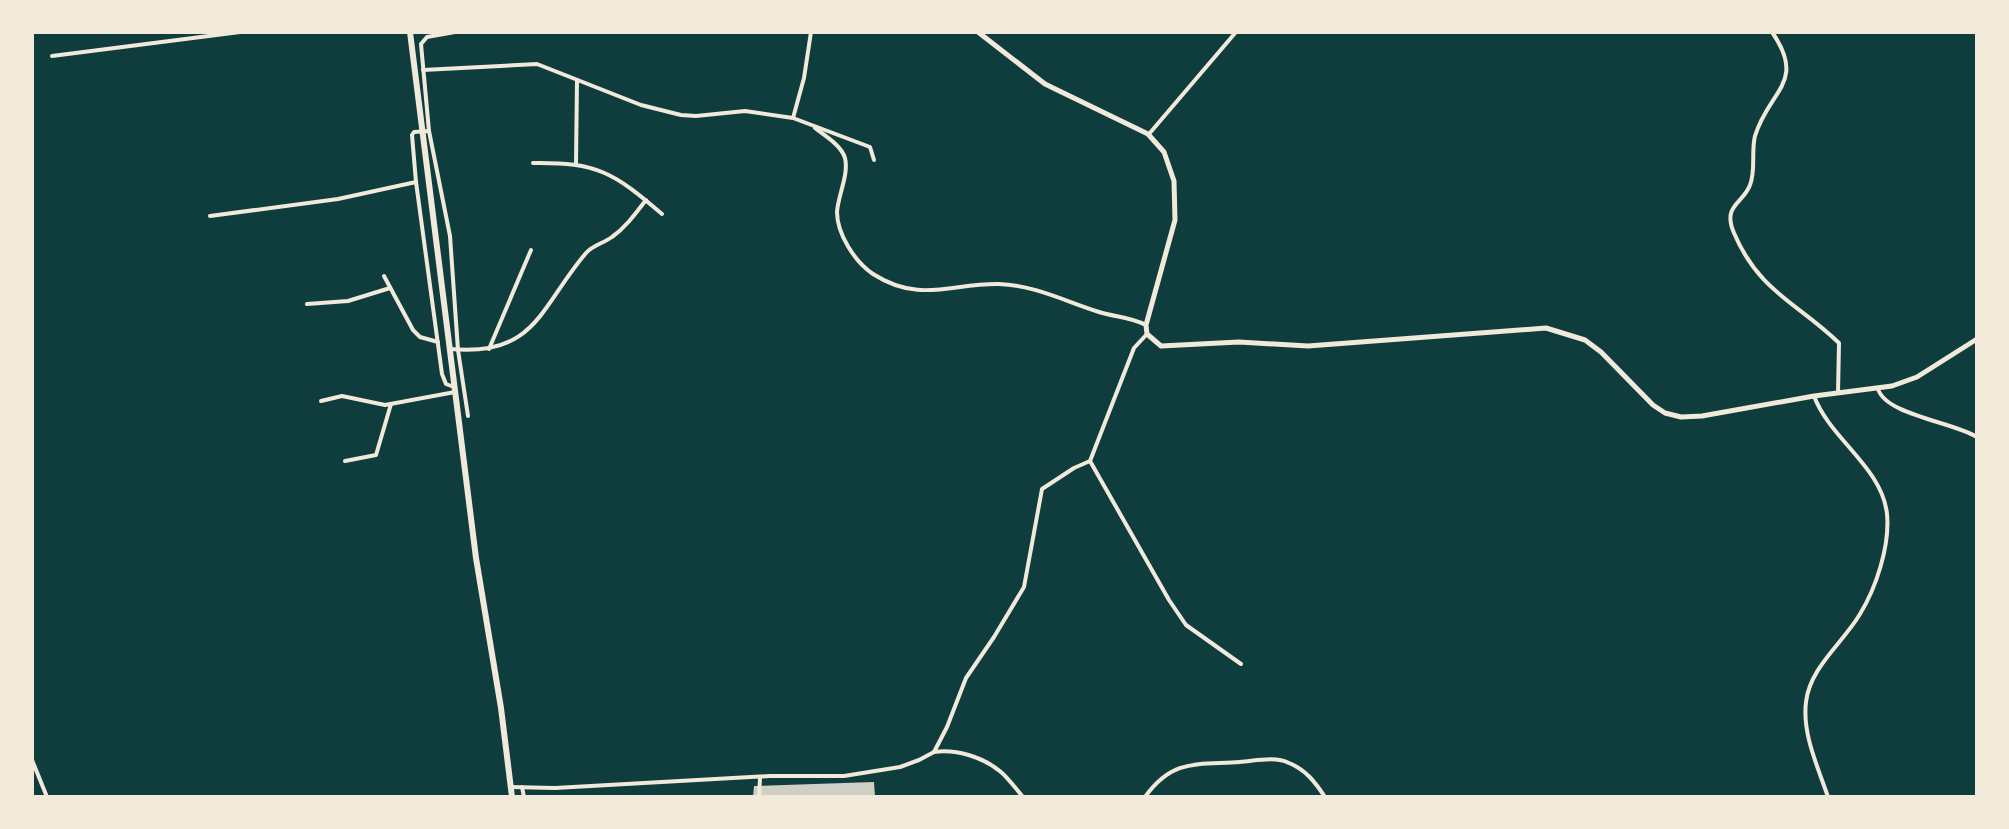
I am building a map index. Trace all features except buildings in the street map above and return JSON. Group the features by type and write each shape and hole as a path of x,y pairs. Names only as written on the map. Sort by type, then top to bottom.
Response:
{"highway":[{"path":"410,32 425,131 476,558 512,797"}],"street":[{"path":"197,32 202,37"},
{"path":"52,56 240,32"},
{"path":"455,32 423,39 421,44 425,131 450,236 458,350 468,416"},
{"path":"793,118 804,78 811,32"},
{"path":"978,32 1000,46 1045,84 1148,134 1164,152 1172,167 1175,220 1146,325 1147,334 1154,342 1167,348 1221,342 1308,346 1546,328 1585,340 1653,405 1665,413 1681,417 1878,389 1917,377 1977,339"},
{"path":"1148,134 1236,32"},
{"path":"1772,32 1788,65 1788,76 1760,120 1754,141 1752,181 1748,190 1737,200 1730,221 1755,271 1794,308 1839,343 1838,393"},
{"path":"423,70 537,64 641,105 681,115 745,111 793,118 870,147 874,160"},
{"path":"576,163 577,80"},
{"path":"813,126 841,148 845,157 837,214 847,244 873,274 900,286 922,291 997,284 1013,286 1146,325"},
{"path":"425,131 412,135 416,182 444,380 455,390"},
{"path":"533,163 576,163 605,172 662,214"},
{"path":"210,216 338,199 416,182"},
{"path":"450,349 489,349 522,335 536,324 585,255 627,224 646,200"},
{"path":"489,349 531,250"},
{"path":"444,258 451,257"},
{"path":"384,276 413,330 420,337 438,342"},
{"path":"307,304 348,301 391,288"},
{"path":"934,752 966,678 1024,587 1042,489 1090,461 1134,348 1147,334"},
{"path":"1878,389 1886,402 1896,408 1954,426 1977,437"},
{"path":"321,401 342,396 391,404 455,390"},
{"path":"1814,396 1822,414 1880,488 1887,514 1885,542 1870,593 1860,614 1811,682 1806,700 1806,730 1828,797"},
{"path":"345,461 376,455 391,404"},
{"path":"1090,461 1186,625 1241,664"},
{"path":"511,787 555,788 844,776 911,764 934,752 953,750 971,755 1001,772 1023,797"},
{"path":"32,760 47,797"},
{"path":"1145,797 1167,775 1189,764 1266,760 1290,763 1313,778 1325,797"},
{"path":"759,797 760,778"},
{"path":"522,787 524,797"}]}
